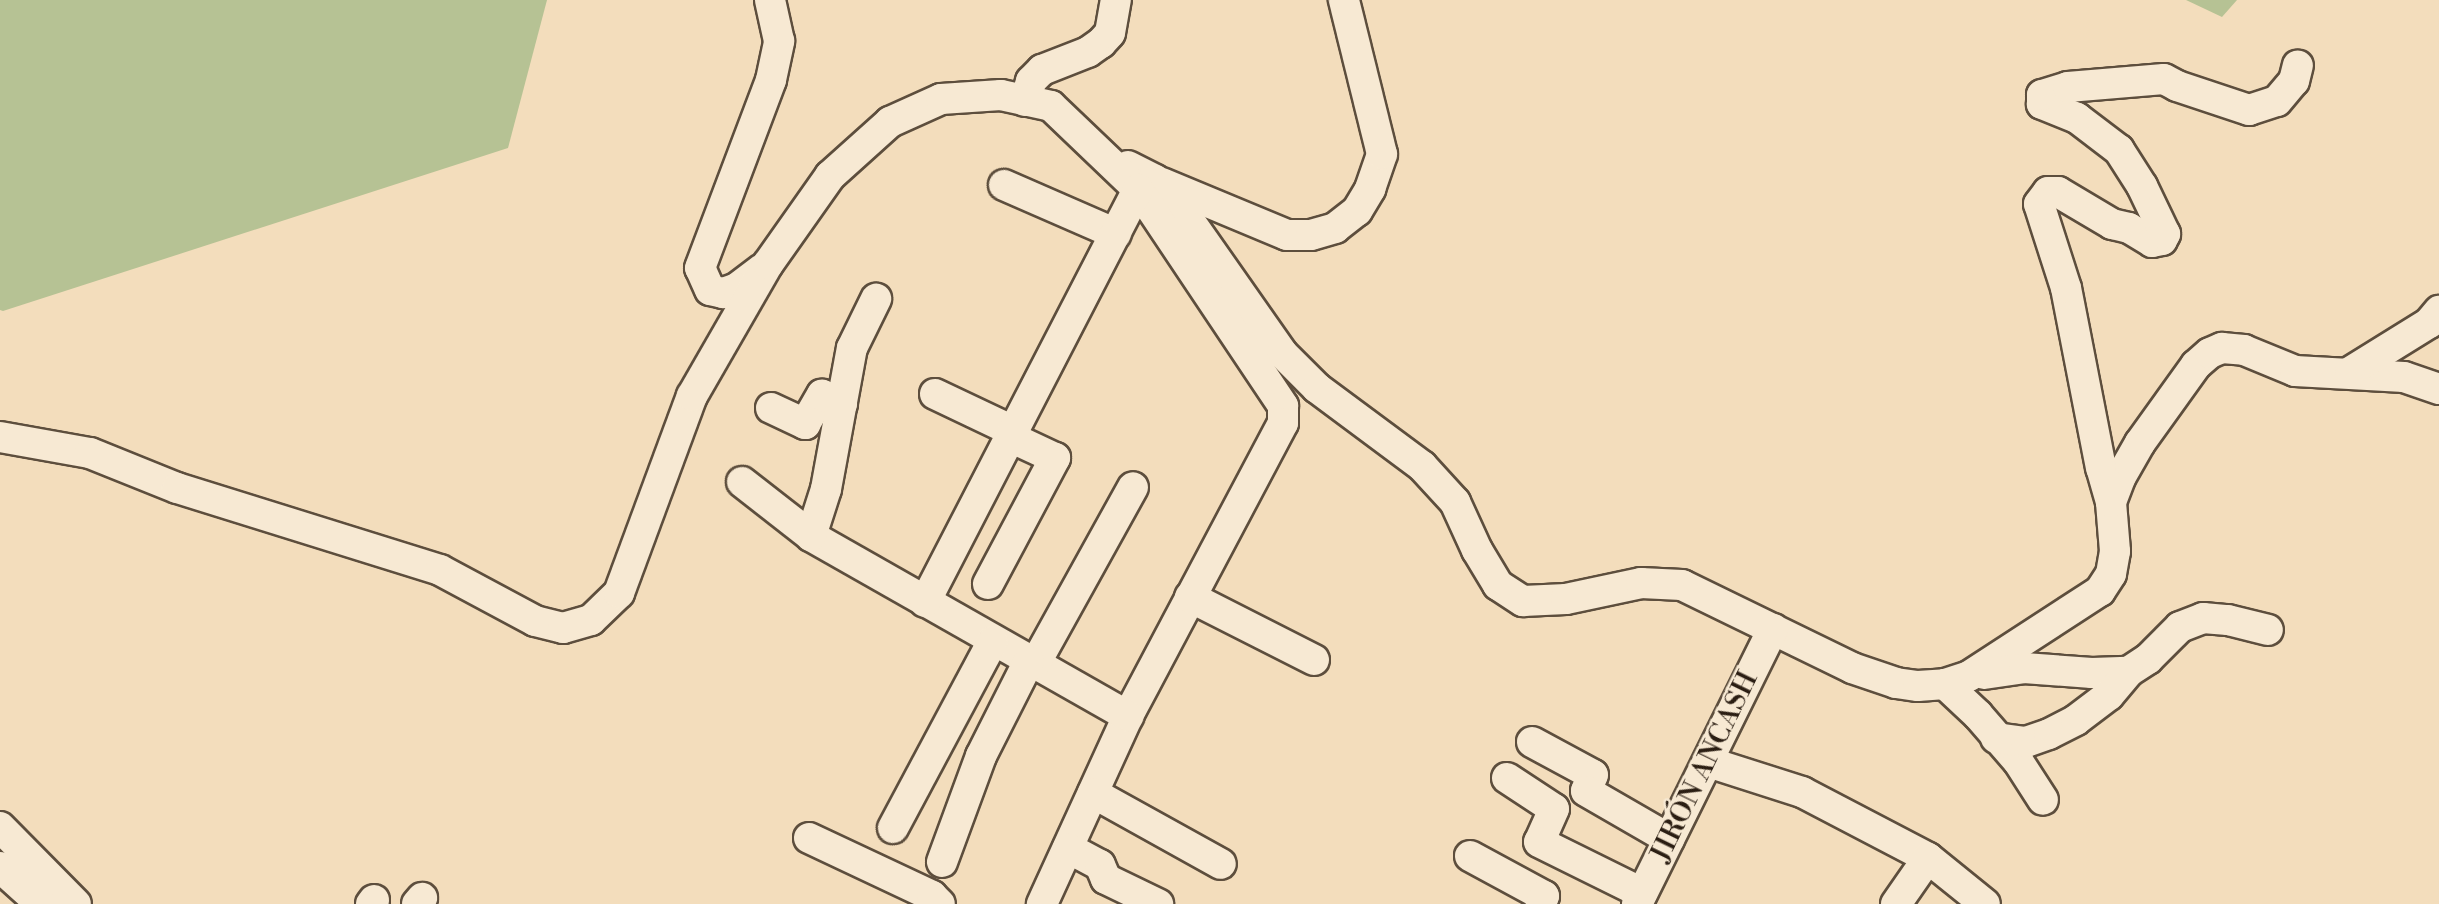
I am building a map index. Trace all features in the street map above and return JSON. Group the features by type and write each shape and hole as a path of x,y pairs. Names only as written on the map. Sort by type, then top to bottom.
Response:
{"street":[{"path":"768,264 737,288 723,293 710,290 700,268 771,80 779,41 770,0"},
{"path":"1025,101 1031,80 1042,71 1088,52 1101,43 1110,33 1116,0"},
{"path":"1146,185 1287,235 1311,235 1335,228 1357,211 1370,189 1382,155 1343,0"},
{"path":"1957,680 2100,591 2111,574 2115,551 2111,502 2094,435 2066,288 2039,204 2048,192 2058,192 2112,224 2129,228 2152,242 2162,240 2165,234 2143,186 2119,150 2077,118 2042,104 2042,95 2081,85 2164,79 2177,86 2249,110 2277,101 2294,81 2298,65"},
{"path":"0,437 90,453 177,488 440,570 535,621 563,628 591,620 619,593 692,396 768,264 830,176 890,122 941,99 1001,95 1051,106 1096,150 1146,185 1175,200 1282,353 1317,388 1422,466 1455,502 1477,550 1498,585 1524,601 1566,599 1641,583 1682,585 1852,668 1896,683 1918,686 2024,668 2092,673 2128,671"},
{"path":"1004,185 1115,234"},
{"path":"925,602 1115,234 1146,185"},
{"path":"1042,904 1128,716 1283,423 1283,406 1146,185"},
{"path":"811,536 826,489 852,348 876,299"},
{"path":"2350,372 2429,323 2439,311"},
{"path":"2111,502 2120,478 2140,443 2196,365 2210,353 2222,348 2244,350 2295,371 2404,377 2439,389"},
{"path":"935,394 1055,458 988,584"},
{"path":"771,408 805,424 821,395 842,404"},
{"path":"742,482 811,536 1128,716"},
{"path":"942,862 981,756 1133,488"},
{"path":"1190,597 1314,660"},
{"path":"1996,738 2026,742 2076,720 2109,695 2128,671 2148,659 2180,626 2203,618 2228,620 2268,630"},
{"name":"JIRÓN ANCASH","path":"1640,899 1773,629"},
{"path":"893,828 993,641"},
{"path":"1957,680 1978,715 2018,761 2043,800"},
{"path":"1532,742 1593,775 1586,791 1669,839"},
{"path":"1707,762 1802,792 1928,858 1985,904"},
{"path":"1507,778 1554,809 1539,842 1640,899"},
{"path":"1093,793 1221,864"},
{"path":"0,827 76,904"},
{"path":"809,838 932,897 940,904"},
{"path":"1068,848 1100,864 1106,879 1158,904"},
{"path":"1470,856 1545,896 1541,904"},
{"path":"1896,904 1928,858"},
{"path":"0,867 41,904"}],"green space":[{"path":"0,0 547,0 508,148 3,311 0,310"},
{"path":"2186,0 2237,0 2222,17"}]}
